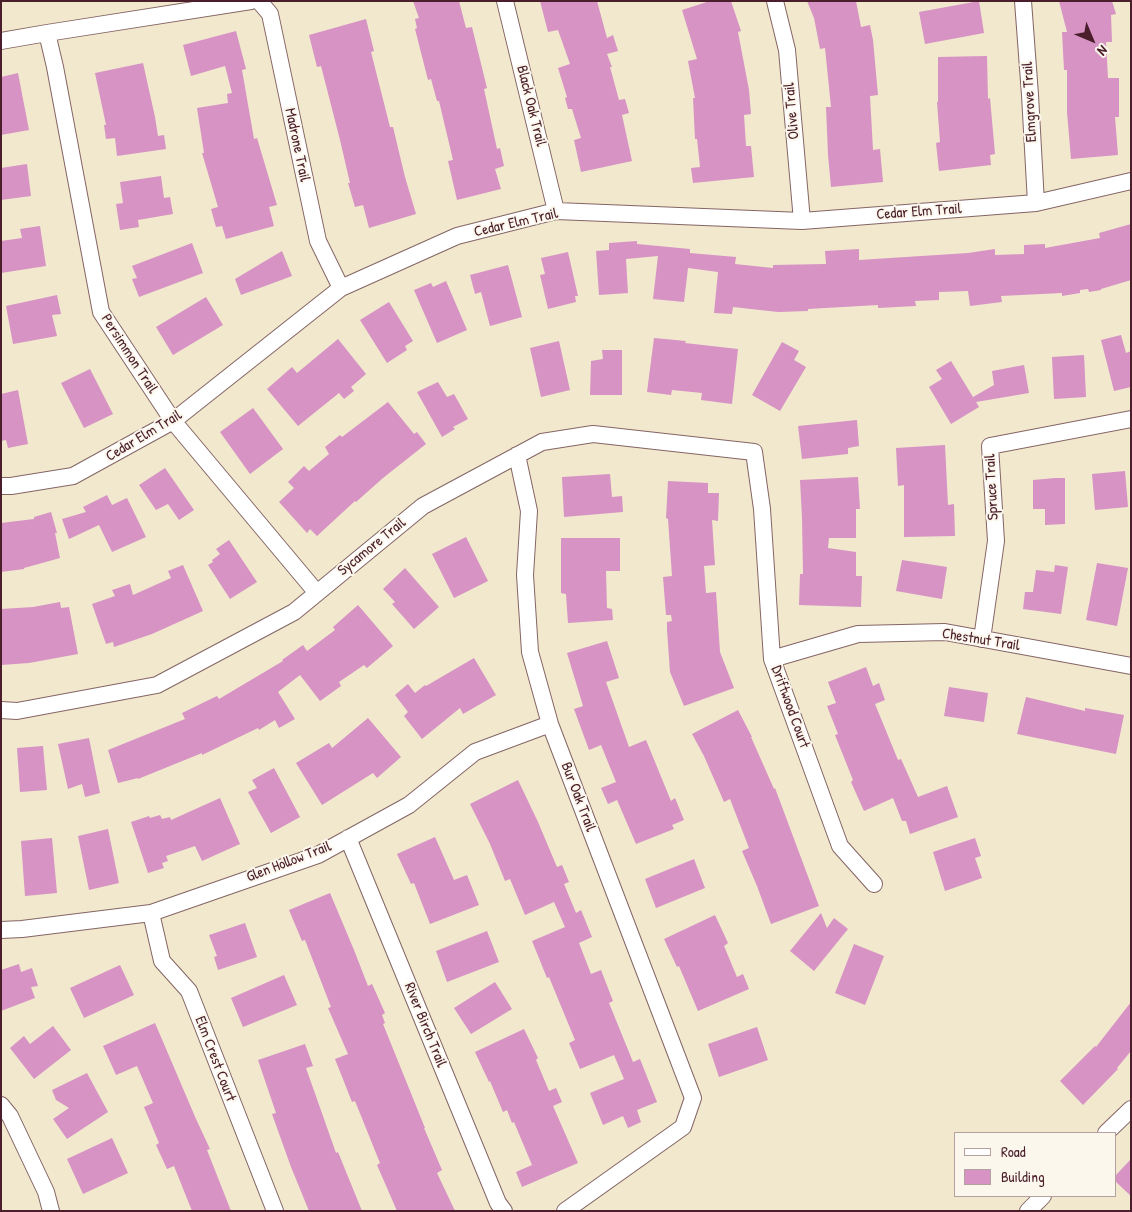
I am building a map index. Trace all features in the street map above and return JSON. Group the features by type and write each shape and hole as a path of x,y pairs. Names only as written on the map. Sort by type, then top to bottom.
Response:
{"street":[{"path":"1,41 251,1"},
{"name":"Madrone Trail","path":"259,1 270,14 318,241 341,288"},
{"name":"Black Oak Trail","path":"505,1 556,211"},
{"name":"Olive Trail","path":"775,1 787,50 802,221"},
{"name":"Elmgrove Trail","path":"1022,1 1036,203"},
{"name":"Persimmon Trail","path":"47,33 57,76 101,312 173,421 317,593"},
{"name":"Cedar Elm Trail","path":"1,486 73,476 173,421 341,288 457,236 556,211 802,221 1036,203 1131,181"},
{"name":"Spruce Trail","path":"982,639 996,541 990,446 1131,419"},
{"name":"Sycamore Trail","path":"1,710 17,710 156,685 294,612 423,506 542,442 593,434 754,452"},
{"name":"Driftwood Court","path":"754,452 762,509 772,660 840,846 874,884"},
{"name":"Bur Oak Trail","path":"517,455 529,511 525,575 530,652 550,724 692,1098 683,1126 565,1211"},
{"name":"Chestnut Trail","path":"772,660 858,634 945,632 1131,666"},
{"name":"Glen Hollow Trail","path":"1,930 150,913 318,855 409,805 475,752 550,724"},
{"name":"River Birch Trail","path":"348,838 498,1203 504,1211"},
{"name":"Elm Crest Court","path":"150,913 162,961 189,991 275,1211"},
{"path":"1,1104 10,1116 46,1192 50,1211"},
{"path":"1107,1132 1131,1109"},
{"path":"1028,1211 1042,1197"}],"building":[{"path":"413,1 459,1 466,28 472,27 487,88 484,89 497,149 500,148 504,166 495,169 501,189 457,200 448,161 453,160 439,101 437,101 431,79 428,80 415,29 417,28 415,19 419,18"},
{"path":"540,1 597,1 607,38 613,35 618,51 607,54 612,67 610,67 619,100 625,99 629,113 622,115 632,161 581,172 574,140 581,138 572,109 568,109 565,98 567,97 558,68 570,64 558,30 548,32"},
{"path":"710,1 731,1 741,31 738,32 749,90 751,114 744,115 746,146 751,146 754,177 693,183 691,168 700,167 697,139 695,139 693,98 695,98 688,61 697,59 682,10"},
{"path":"807,1 856,1 861,27 870,25 878,95 870,96 873,150 880,149 883,182 831,187 826,107 831,107 825,48 820,49 814,18"},
{"path":"979,1 984,33 925,44 919,12"},
{"path":"1059,1 1112,1 1116,14 1111,15 1112,42 1106,42 1108,78 1119,78 1119,117 1115,117 1118,155 1071,159 1067,112 1067,70 1064,70 1062,32 1067,32"},
{"path":"366,19 374,51 371,52 390,127 393,127 416,214 369,228 363,205 355,207 321,66 317,67 309,35"},
{"path":"236,31 246,69 242,70 254,139 257,138 277,205 269,207 274,226 226,239 222,226 216,227 211,209 218,207 202,153 204,153 197,108 228,103 227,94 232,93 225,66 191,76 183,45"},
{"path":"987,56 988,99 990,98 995,154 990,155 991,165 939,171 936,143 940,142 937,102 938,57"},
{"path":"143,63 158,136 164,135 166,149 117,156 115,138 106,139 104,125 106,125 95,73"},
{"path":"18,73 29,130 1,135 1,77"},
{"path":"27,164 31,196 1,200 1,168"},
{"path":"161,176 164,198 170,197 173,214 138,220 139,227 120,230 116,204 123,203 120,182"},
{"path":"1131,224 1131,280 1101,290 1089,292 1088,289 1080,290 1080,293 1062,296 1062,293 1001,296 1002,302 970,306 968,291 939,292 939,300 915,301 916,306 878,308 878,305 778,312 733,307 732,314 714,313 718,272 688,268 684,302 653,299 658,256 626,259 628,293 599,295 596,251 609,250 609,243 637,241 637,244 690,249 690,253 736,257 735,264 773,268 773,265 826,264 825,251 859,249 859,260 968,253 995,249 995,255 1024,254 1024,245 1045,244 1045,248 1100,238 1099,233"},
{"path":"40,226 46,266 1,273 1,241 22,238 20,229"},
{"path":"192,243 203,273 139,297 132,279 137,278 132,266"},
{"path":"282,251 292,276 241,295 235,279"},
{"path":"568,252 578,296 575,296 576,302 548,309 540,275 545,274 541,258"},
{"path":"508,265 522,317 490,326 481,292 475,294 470,275"},
{"path":"446,281 467,330 437,343 414,290 431,283 433,287"},
{"path":"57,295 61,314 52,315 57,336 13,344 6,306"},
{"path":"206,297 223,325 173,355 156,327"},
{"path":"389,302 413,341 405,346 407,350 387,363 360,320"},
{"path":"1121,335 1126,353 1131,351 1131,387 1114,391 1101,340"},
{"path":"654,338 738,349 732,404 701,400 702,393 672,390 671,395 647,392"},
{"path":"338,339 366,374 351,387 354,391 344,399 339,393 298,426 267,389 292,367 297,373"},
{"path":"559,341 570,390 541,397 530,348"},
{"path":"782,342 799,351 794,360 806,367 780,411 752,395"},
{"path":"602,350 622,350 622,395 590,395 591,361 603,359"},
{"path":"1084,355 1086,397 1054,399 1052,357"},
{"path":"951,361 973,397 994,385 992,371 1024,365 1029,393 976,402 979,407 951,424 929,387 942,379 936,370"},
{"path":"90,369 113,414 84,428 61,383"},
{"path":"438,382 447,397 454,394 468,419 453,427 455,429 442,437 417,392"},
{"path":"18,390 28,444 8,448 6,440 1,441 1,394"},
{"path":"388,402 414,434 417,432 426,444 355,501 317,536 310,529 307,533 279,502 294,488 288,482 304,466 309,471 329,454 325,447 340,435 342,437"},
{"path":"253,408 283,449 250,474 220,432"},
{"path":"857,420 859,446 848,448 848,454 802,459 798,426"},
{"path":"945,445 948,505 954,504 955,536 904,537 904,485 898,486 896,448"},
{"path":"165,468 194,510 179,520 168,504 156,510 139,485"},
{"path":"1125,471 1128,507 1095,510 1092,474"},
{"path":"610,474 612,497 622,496 623,512 564,517 562,477"},
{"path":"858,477 860,509 856,509 856,538 829,538 828,548 856,552 856,576 862,576 861,607 799,605 800,574 803,574 800,480"},
{"path":"1065,478 1065,524 1045,525 1045,509 1033,509 1033,480"},
{"path":"668,481 708,483 708,493 719,493 718,521 712,520 715,565 704,566 706,593 716,592 720,652 734,688 684,706 670,672 667,622 672,621 671,615 666,615 663,577 672,576 668,519 666,518"},
{"path":"107,495 112,505 127,498 146,537 112,552 99,525 69,539 62,519 86,512 83,507"},
{"path":"51,512 57,533 55,533 60,558 24,569 1,572 1,523 34,519 34,517"},
{"path":"466,537 488,581 454,598 432,554"},
{"path":"561,538 620,538 620,571 606,571 607,608 612,609 613,620 568,623 566,594 561,593"},
{"path":"229,540 257,582 230,599 208,565 220,554 216,549"},
{"path":"902,560 947,567 942,599 896,591"},
{"path":"1097,563 1128,568 1117,626 1086,620"},
{"path":"183,565 203,611 152,634 114,647 113,642 106,644 92,604 115,596 112,590 130,584 133,595 171,578 168,571"},
{"path":"1055,565 1068,567 1061,614 1023,609 1025,592 1033,592 1036,570 1054,572"},
{"path":"405,568 439,607 414,629 392,604 395,602 383,589"},
{"path":"60,602 61,608 69,607 78,654 29,663 1,665 1,609 33,607"},
{"path":"358,605 393,646 367,668 364,665 339,682 341,686 320,701 300,675 278,692 295,719 279,728 275,720 259,730 258,728 202,755 202,753 138,779 118,783 108,750 185,719 182,713 217,696 219,699 283,661 303,645 307,651 335,630 333,627"},
{"path":"607,641 619,678 606,682 629,747 646,740 671,801 675,798 684,820 672,825 674,829 636,844 617,800 608,804 601,788 616,782 601,745 589,750 574,709 583,706 567,653"},
{"path":"474,658 496,695 463,714 460,708 422,739 404,716 408,712 395,695 408,684 415,693 425,685"},
{"path":"866,667 873,686 879,683 885,700 875,704 898,760 901,759 918,797 947,786 958,817 910,834 906,821 902,821 893,798 864,811 851,782 853,780 835,735 838,734 827,706 836,703 828,682"},
{"path":"949,687 988,693 984,722 944,716"},
{"path":"1026,697 1085,711 1085,708 1124,715 1116,754 1017,734"},
{"path":"738,710 775,788 819,906 771,924 742,851 749,848 730,799 724,802 692,734"},
{"path":"368,718 401,757 377,778 373,773 322,805 296,763 329,743 332,748"},
{"path":"89,738 100,793 85,797 82,784 68,789 58,744"},
{"path":"43,746 47,790 20,792 17,748"},
{"path":"274,768 300,817 271,833 248,792 257,788 252,780"},
{"path":"518,780 557,867 562,865 569,882 564,884 576,913 581,910 592,937 579,943 591,974 601,970 613,1001 609,1003 633,1062 640,1059 657,1102 637,1110 641,1122 628,1128 623,1116 603,1125 590,1093 624,1079 614,1055 580,1069 569,1043 575,1040 532,941 565,927 554,902 525,915 510,879 505,881 490,844 470,804"},
{"path":"220,798 240,844 202,861 195,846 166,856 168,861 162,863 164,868 148,873 131,822 149,816 150,818 160,815 162,819 170,817 171,820"},
{"path":"108,829 119,883 89,890 78,836"},
{"path":"435,837 454,880 467,875 479,905 430,924 414,883 411,884 397,854"},
{"path":"52,838 57,893 25,896 21,841"},
{"path":"975,838 981,856 975,858 982,878 945,891 933,852"},
{"path":"694,859 705,888 656,908 645,879"},
{"path":"330,893 368,986 372,984 385,1013 382,1015 385,1023 383,1024 442,1170 437,1173 455,1211 397,1211 377,1165 380,1163 355,1101 352,1102 335,1059 348,1054 328,1008 331,1007 305,940 302,941 289,910"},
{"path":"821,913 827,928 834,918 848,929 814,971 790,951"},
{"path":"715,915 728,943 724,946 737,977 743,974 749,989 698,1011 679,966 677,967 664,939"},
{"path":"245,923 257,957 218,970 214,957 217,956 209,935"},
{"path":"487,931 499,962 447,982 436,951"},
{"path":"854,944 884,956 865,1005 835,993"},
{"path":"19,964 21,972 32,968 38,986 31,987 35,998 1,1011 1,970"},
{"path":"120,965 134,995 84,1018 70,988"},
{"path":"284,975 297,1005 243,1027 231,998"},
{"path":"495,982 512,1009 471,1034 454,1008"},
{"path":"1131,1002 1131,1051 1118,1069 1083,1105 1060,1081 1096,1047"},
{"path":"155,1023 210,1149 207,1150 231,1211 192,1211 174,1166 167,1169 156,1145 159,1143 144,1107 153,1103 137,1066 116,1075 103,1046"},
{"path":"53,1026 71,1050 34,1079 10,1048 24,1036 30,1044"},
{"path":"757,1027 768,1060 719,1077 708,1044"},
{"path":"524,1029 538,1058 536,1060 549,1091 556,1088 562,1102 553,1106 578,1163 522,1187 516,1172 532,1165 514,1122 512,1123 507,1110 503,1112 475,1052"},
{"path":"305,1044 313,1066 306,1068 336,1153 338,1152 362,1211 309,1211 272,1114 276,1113 258,1060"},
{"path":"87,1073 108,1112 67,1139 53,1119 69,1108 56,1100 52,1090"},
{"path":"112,1138 128,1173 83,1194 67,1159"},
{"path":"1131,1159 1131,1196 1117,1183 1117,1174"}]}
